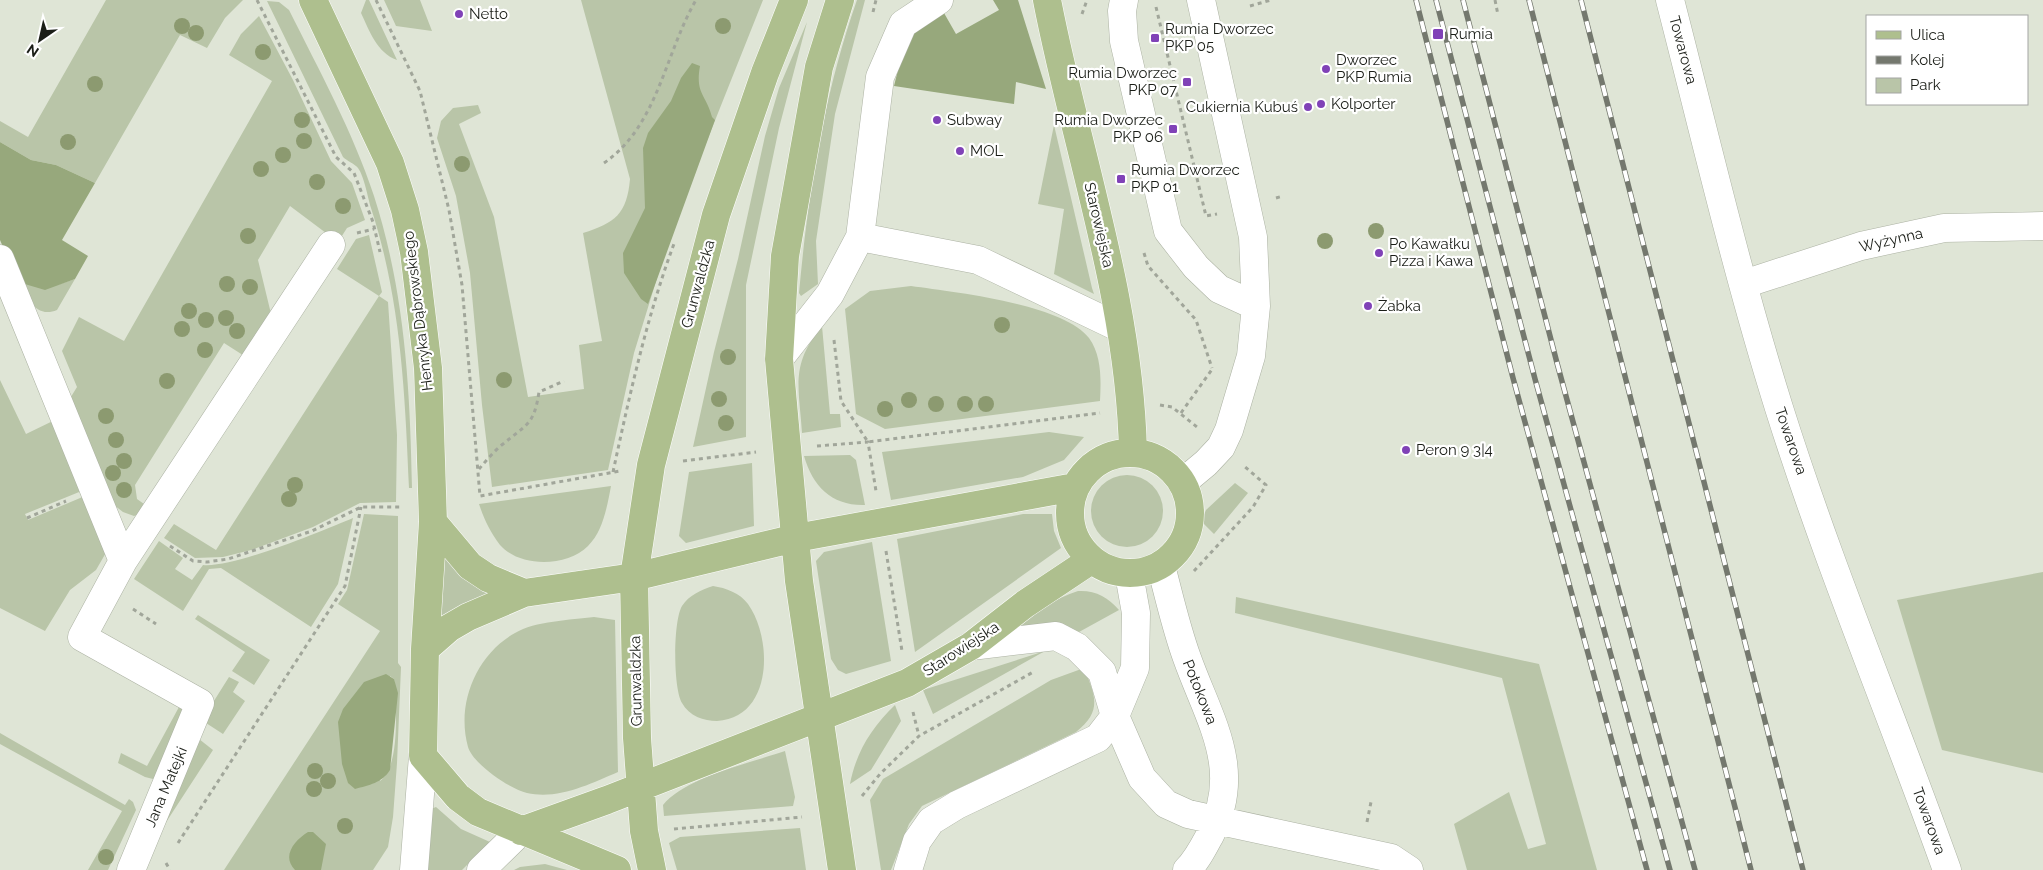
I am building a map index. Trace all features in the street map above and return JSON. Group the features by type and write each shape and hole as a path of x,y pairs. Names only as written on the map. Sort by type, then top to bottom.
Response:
{"main road":[{"name":"Henryka Dąbrowskiego","path":"313,0 390,163 405,210 414,252 428,368 433,522 425,648 423,756"},
{"name":"Grunwaldzka","path":"652,870 644,832 637,738 634,577 656,441 716,215 765,73 794,0"},
{"path":"840,0 819,67 785,256 779,359 799,581 842,870"},
{"name":"Starowiejska","path":"1047,0 1116,296 1132,409 1133,453"},
{"path":"1133,453 1161,462 1173,471 1182,483 1190,504 1187,533 1180,548 1161,566 1148,572 1129,574 1108,570 1091,560 1078,545 1070,526 1069,506 1075,487 1084,473 1097,462 1114,455 1133,453"},
{"path":"425,648 449,628 468,617 524,592 634,577 796,538 1075,487"},
{"path":"433,522 470,566 488,578 524,592"},
{"name":"Starowiejska","path":"819,717 907,683 971,646 1025,604 1091,560"},
{"path":"521,831 607,800 819,717"},
{"path":"423,756 468,806 494,821 617,870"}],"street":[{"path":"779,359 830,294 860,237 880,77 903,24 939,0"},
{"path":"1124,0 1122,11 1124,41 1168,231 1196,266 1219,289 1256,306"},
{"path":"1182,483 1206,463 1221,447 1229,430 1251,356 1256,306 1253,237 1201,0"},
{"name":"Towarowa","path":"1670,0 1744,284 1779,409 1829,552 1947,870"},
{"name":"Wyżynna","path":"1744,284 1861,246 1944,228 2043,226"},
{"path":"860,237 978,260 1120,328"},
{"path":"123,561 331,245"},
{"path":"0,259 123,561"},
{"name":"Jana Matejki","path":"123,561 82,637 200,704 131,870"},
{"name":"Potokowa","path":"1161,566 1186,657 1219,738 1225,788 1218,819 1196,861 1188,870"},
{"path":"908,870 917,840 931,821 958,805 1098,738 1115,716 1135,668 1136,613 1129,574"},
{"path":"971,646 1056,636 1077,647 1102,672 1115,716 1142,778 1166,804 1188,814 1391,858 1409,870"},
{"path":"414,870 423,756"},
{"path":"481,870 521,831"}],"path":[{"path":"376,0 420,92 449,210 462,285 480,496"},
{"path":"604,162 621,151 642,121 696,0"},
{"path":"1250,6 1271,0"},
{"path":"1494,0 1498,15"},
{"path":"1155,4 1206,216 1216,214"},
{"path":"366,230 374,229"},
{"path":"834,336 841,401 868,442 877,496"},
{"path":"1181,413 1212,368"},
{"path":"478,470 502,444 528,424 536,412 539,392 564,381"},
{"path":"1158,405 1172,407 1200,429"},
{"path":"868,442 1101,413"},
{"path":"1190,575 1253,507 1266,485 1246,469"},
{"path":"27,518 94,488"},
{"path":"176,845 344,586 361,507"},
{"path":"165,543 193,560 207,562 228,559 312,530 361,507 404,507"},
{"path":"884,541 903,658"},
{"path":"644,832 796,818 832,809 862,797 880,774 919,736 1039,669"},
{"path":"1366,825 1371,802"}],"green space":[{"path":"106,0 243,0 225,18 207,48 180,35 95,183 56,165 31,160 0,142 0,121 28,137"},
{"path":"366,0 369,0 397,60 390,57 379,47 371,33 361,13"},
{"path":"384,0 420,0 432,31 396,26"},
{"path":"581,0 763,0 673,226 634,353 608,470 492,487 482,405 470,273 456,196 437,138 441,121 453,108 478,105 481,113 459,124 494,217 528,397 584,389 579,345 602,341 583,233 611,221 617,215 626,201 630,179"},
{"path":"857,0 865,0 835,114 816,241 818,284 801,296 799,293 807,219 819,145 835,72"},
{"path":"993,0 1018,0 1046,89 1016,82 1014,104 894,86 906,38 944,13 956,34 999,10"},
{"path":"267,1 279,2 289,10 346,125 374,196 393,268 404,341 410,413 412,488 409,488 406,417 395,312 381,243 364,182 358,168 343,157"},
{"path":"259,16 293,80 331,161 352,183 365,220 347,228 338,242 290,206 258,260 273,322 249,359 224,343 135,485 137,499 151,509 134,516 123,512 114,505 69,400 77,387 62,351 79,317 124,341 272,81 229,55 241,34"},
{"path":"807,22 779,128 746,285 746,437 693,447 765,136 779,88"},
{"path":"692,63 700,66 700,88 715,120 648,304 641,299 624,273 623,253 645,208 643,148 648,133 671,101 681,78"},
{"path":"1054,125 1094,294 1054,274 1064,209 1038,204"},
{"path":"0,142 31,160 56,165 95,183 62,240 88,256 75,279 45,290 18,282 0,240"},
{"path":"369,235 382,292 379,296 337,269 356,239"},
{"path":"75,279 57,310 50,312 43,312 33,305 18,282 57,285"},
{"path":"911,286 979,296 1033,308 1056,316 1076,326 1089,338 1096,352 1100,377 1100,401 885,429 856,414 845,309 870,291"},
{"path":"379,296 388,302 397,435 396,502 360,503 313,527 251,550 223,557 195,558 164,538 174,524 216,550"},
{"path":"822,326 830,414 840,414 841,427 802,433 799,389 801,365 812,340"},
{"path":"0,380 26,434 59,418 89,488 25,514 28,520 92,493 111,544 96,570 70,590 45,631 0,608"},
{"path":"1049,432 1084,437 1064,460 1023,477 891,500 882,452"},
{"path":"850,455 856,460 865,505 843,502 826,493 813,477 804,456"},
{"path":"752,463 754,526 686,543 679,536 689,472"},
{"path":"1120,475 1134,475 1153,485 1163,504 1163,518 1153,537 1134,547 1120,547 1101,537 1091,518 1091,504 1101,485"},
{"path":"1235,483 1248,493 1214,534 1201,521 1206,510"},
{"path":"611,486 604,518 593,540 579,553 556,561 531,561 509,553 493,535 479,504"},
{"path":"364,514 398,516 398,663 401,667 397,763 393,817 388,847 373,870 224,870 380,631 338,604 347,590","holes":["390,676 394,679 396,703 394,749 387,774 380,781"]},
{"path":"1023,514 1052,514 1054,531 1061,548 915,652 897,539"},
{"path":"353,518 338,584 311,627 221,568 209,569 183,611 134,579 159,541 183,558 175,569 192,580 203,565 235,561 256,555"},
{"path":"439,538 450,559 462,574 468,580 496,597 440,621"},
{"path":"872,542 891,661 846,674 838,670 831,659 816,561 824,552"},
{"path":"2043,572 2043,773 1942,750 1897,600"},
{"path":"713,586 732,592 748,604 756,619 762,637 764,656 763,674 758,692 749,706 735,717 717,721 697,717 685,708 679,695 675,654 677,625 682,606 692,596"},
{"path":"1078,591 1101,595 1119,610 1079,632 1063,627 1020,627 1047,605"},
{"path":"1236,597 1539,664 1597,870 1467,870 1454,824 1509,792 1528,849 1546,844 1502,678 1235,613"},
{"path":"198,615 270,660 254,685 232,671 245,652 195,619"},
{"path":"594,617 615,620 618,772 585,786 562,793 539,795 511,787 484,768 471,754 468,747 465,731 465,714 472,682 490,654 501,642 515,633 543,623"},
{"path":"1045,651 933,714 923,690"},
{"path":"1084,668 1091,686 1094,702 1093,710 1085,724 1076,732 922,806 909,824 891,870 881,870 870,800 883,779 1051,680"},
{"path":"386,674 394,679 398,693 390,770 379,781 355,789 348,783 342,764 338,722 343,709 364,682"},
{"path":"229,677 239,682 233,692 245,701 223,734 206,723 212,704"},
{"path":"895,705 901,721 871,770 850,784 856,761 866,741 879,722"},
{"path":"179,707 183,710 157,775 153,779 145,777 118,763 121,753 147,766"},
{"path":"0,733 125,805 129,799 133,802 136,810 108,870 88,870 122,811 0,744"},
{"path":"199,739 213,750 161,830"},
{"path":"785,751 795,797 793,806 664,816 663,805 673,795 687,786 719,772"},
{"path":"436,807 461,829 490,842 462,870 425,870 431,809"},
{"path":"800,828 806,870 677,870 669,843 680,837"},
{"path":"308,832 313,832 326,844 321,870 295,870 289,859 291,849"},
{"path":"545,864 567,870 514,870 520,867"}],"railway":[{"path":"1416,0 1513,378 1647,870"},
{"path":"1436,0 1535,379 1670,870"},
{"path":"1463,0 1557,363 1695,870"},
{"path":"1529,0 1751,870"},
{"path":"1581,0 1803,870"}],"place":[{"name":"Netto","path":"459,14"},
{"name":"Rumia","path":"1438,34"},
{"name":"Rumia Dworzec PKP 05","path":"1155,38"},
{"name":"Dworzec PKP Rumia","path":"1326,69"},
{"name":"Rumia Dworzec PKP 07","path":"1187,82"},
{"name":"Kolporter","path":"1321,104"},
{"name":"Cukiernia Kubuś","path":"1308,107"},
{"name":"Subway","path":"937,120"},
{"name":"Rumia Dworzec PKP 06","path":"1173,129"},
{"name":"MOL","path":"960,151"},
{"name":"Rumia Dworzec PKP 01","path":"1121,179"},
{"name":"Po Kawałku Pizza i Kawa","path":"1379,253"},
{"name":"Żabka","path":"1368,306"},
{"name":"Peron 9 3|4","path":"1406,450"}]}
